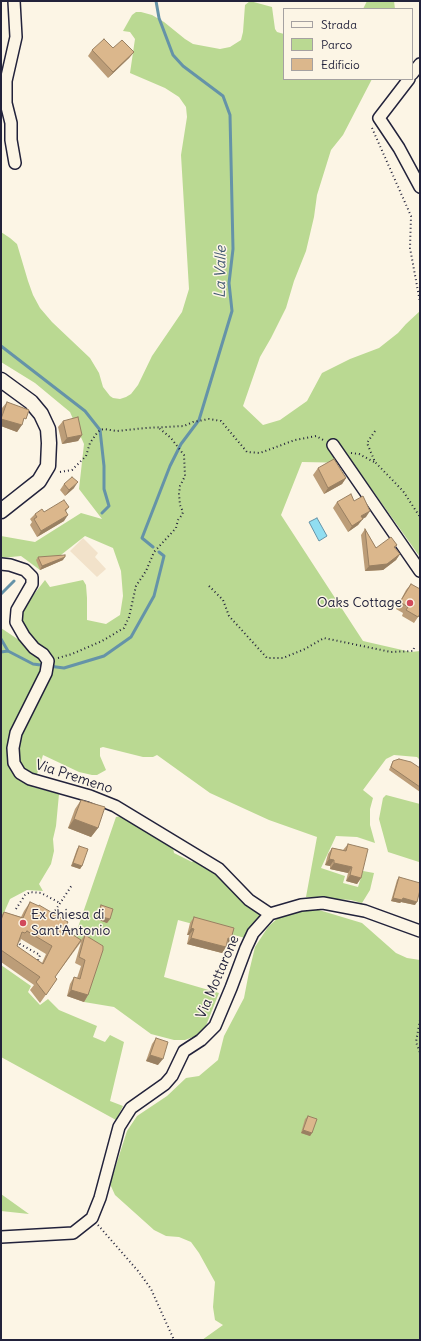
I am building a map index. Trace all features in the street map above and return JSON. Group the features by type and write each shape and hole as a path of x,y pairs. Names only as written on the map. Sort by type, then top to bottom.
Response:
{"street":[{"path":"14,1 16,37 6,81 6,103 11,123 11,140 15,163"},
{"path":"413,73 420,64"},
{"path":"407,80 379,118 400,148 420,187"},
{"path":"1,380 31,402 41,414 48,429 49,443 48,466 39,481 1,511"},
{"path":"335,448 420,570"},
{"path":"1,564 10,565 25,570 32,577 32,584 16,610 16,622 24,636 47,662"},
{"name":"Via Premeno","path":"47,662 16,733 13,748 14,763 20,773 30,779 90,796 115,806 219,869 249,900 270,914"},
{"path":"270,914 301,905 323,903 365,911 420,931"},
{"name":"Via Mottarone","path":"1,1237 73,1233 92,1218 100,1198 119,1128 131,1108 165,1084 172,1076 184,1051 201,1040 215,1026 253,933 270,914"}],"path":[{"path":"379,118 371,127 411,216 410,248 420,302"},
{"path":"60,472 72,470 79,464 86,456 90,443 100,430 104,429 117,431 184,426 206,419 221,421 247,452 260,453 295,440 316,436 335,448 359,454 375,462 403,491 420,518"},
{"path":"47,662 96,644 124,628 129,617 136,586 146,571 154,552 176,528 178,520 183,512 180,505 179,494 180,486 185,476 184,455 171,438 158,427"},
{"path":"375,431 367,443 375,462"},
{"path":"209,586 223,600 229,616 267,658 283,658 305,649 324,638 391,652 412,651 414,648"},
{"path":"50,919 72,885"},
{"path":"16,910 25,895 30,892 41,893 60,903"},
{"path":"16,948 18,943 40,955 34,969"},
{"path":"420,1020 416,1042 420,1053"},
{"path":"92,1218 111,1242 138,1271 151,1290 174,1340"}],"shaded area":[{"path":"83,538 98,553 95,557 106,569 97,577 70,551"}],"green space":[{"path":"250,1 272,7 275,29 277,32 283,34 283,80 371,80 343,135 331,150 317,195 314,217 306,251 294,281 286,308 260,357 243,406 263,425 280,420 307,401 322,373 350,359 379,348 398,333 420,311 420,557 353,463 302,462 281,515 363,641 411,652 420,651 420,760 417,757 394,755 386,759 363,790 373,798 370,809 370,825 375,843 357,837 336,836 321,868 345,876 343,883 358,887 363,871 374,873 370,890 362,903 351,900 306,897 317,837 269,820 210,793 157,755 153,757 143,757 103,747 100,748 100,756 106,770 97,775 92,775 79,772 43,755 33,787 59,794 56,826 53,839 54,851 51,864 39,884 43,891 27,890 10,899 3,915 1,916 1,628 19,640 33,641 23,628 21,611 45,580 50,587 83,580 86,585 87,620 106,624 120,615 123,596 121,571 113,548 85,536 40,570 21,556 1,558 1,536 35,542 81,513 102,519 79,489 84,444 70,412 35,383 1,362 1,232 17,244 33,295 40,308 52,322 90,358 99,373 103,387 110,396 120,399 131,394 138,385 152,356 182,312 189,289 181,155 187,117 186,107 179,97 165,88 130,73 135,39 130,32 123,31 132,15 136,12 141,12 152,15 164,22 193,44 220,49 230,47 241,40 245,5"},
{"path":"367,1 394,1 395,8 364,8"},
{"path":"386,795 420,804 419,862 388,852 379,819 383,798"},
{"path":"123,816 172,843 174,853 192,862 194,860 220,875 260,911 261,917 257,920 245,938 178,920 164,977 219,993 205,1028 198,1035 185,1040 174,1040 151,1034 114,1007 84,1002 98,952 78,940 67,943 76,933 116,817"},
{"path":"319,910 362,923 396,953 407,958 420,960 420,1340 202,1340 223,1325 215,1320 213,1307 215,1282 199,1253 191,1242 179,1237 166,1236 154,1230 115,1195 110,1184 127,1131 137,1116 167,1096 186,1078 199,1076 218,1060 224,1036 244,998 255,947 268,927 279,917 296,911"},
{"path":"1,965 31,986 28,992 40,1005 48,999 59,1010 97,1026 93,1037 105,1042 110,1035 124,1042 110,1101 123,1106 116,1120 1,1057"},
{"path":"1,1194 29,1214 1,1211"}],"water":[{"path":"317,518 327,536 319,541 309,522"}],"building":[{"path":"104,39 113,48 122,40 134,52 113,72 92,50"},
{"path":"7,402 29,410 22,425 1,419"},
{"path":"78,417 82,435 67,438 63,421"},
{"path":"334,459 346,478 328,488 318,468"},
{"path":"72,477 78,482 69,490 64,484"},
{"path":"351,494 354,501 363,496 370,511 361,516 363,519 352,526 337,502"},
{"path":"64,500 69,507 65,510 68,515 41,531 34,519 37,517 35,514 42,509 44,512"},
{"path":"365,529 376,548 391,537 397,545 394,547 400,554 387,564 369,566"},
{"path":"65,555 65,557 42,566 38,557"},
{"name":"Oaks Cottage","path":"411,584 420,589 420,614 418,617 406,610 408,607 400,602"},
{"path":"399,759 411,762 420,768 420,787 391,767 393,761"},
{"path":"81,800 105,807 98,828 74,819"},
{"path":"348,844 368,849 361,878 350,875 352,867 334,863 334,860 329,859 332,848 346,851"},
{"path":"79,846 88,849 82,866 73,863"},
{"path":"399,877 420,883 417,902 403,898 402,900 393,898"},
{"path":"30,902 39,905 68,922 64,929 81,940 55,977 57,979 46,995 36,982 40,977 1,950 1,920 4,912 23,918","holes":["27,931 52,946 43,964 17,946 22,932 25,933"]},
{"path":"101,905 113,909 110,919 98,916"},
{"path":"194,917 234,928 231,939 228,938 226,947 191,938 194,929 191,928"},
{"path":"85,935 103,946 88,995 71,990 74,977 80,979 85,960 79,957"},
{"path":"156,1038 168,1042 163,1059 150,1055"},
{"path":"308,1116 317,1119 312,1133 303,1130"}],"waterway":[{"name":"La Valle","path":"153,547 142,538 170,466 181,444 199,420 232,311 229,283 233,249 230,115 223,96 183,66 173,55 159,18 156,1"},
{"path":"1,346 85,411 100,430 104,466 104,489 109,506 102,513"},
{"name":"La Valle","path":"1,652 8,651 33,664 64,668 104,656 131,637 154,596 164,556 159,552"},
{"path":"1,594 14,581"},
{"path":"1,639 8,651"}],"place":[{"name":"Oaks Cottage","path":"410,603"},
{"name":"Ex chiesa di Sant'Antonio","path":"23,923"}]}
